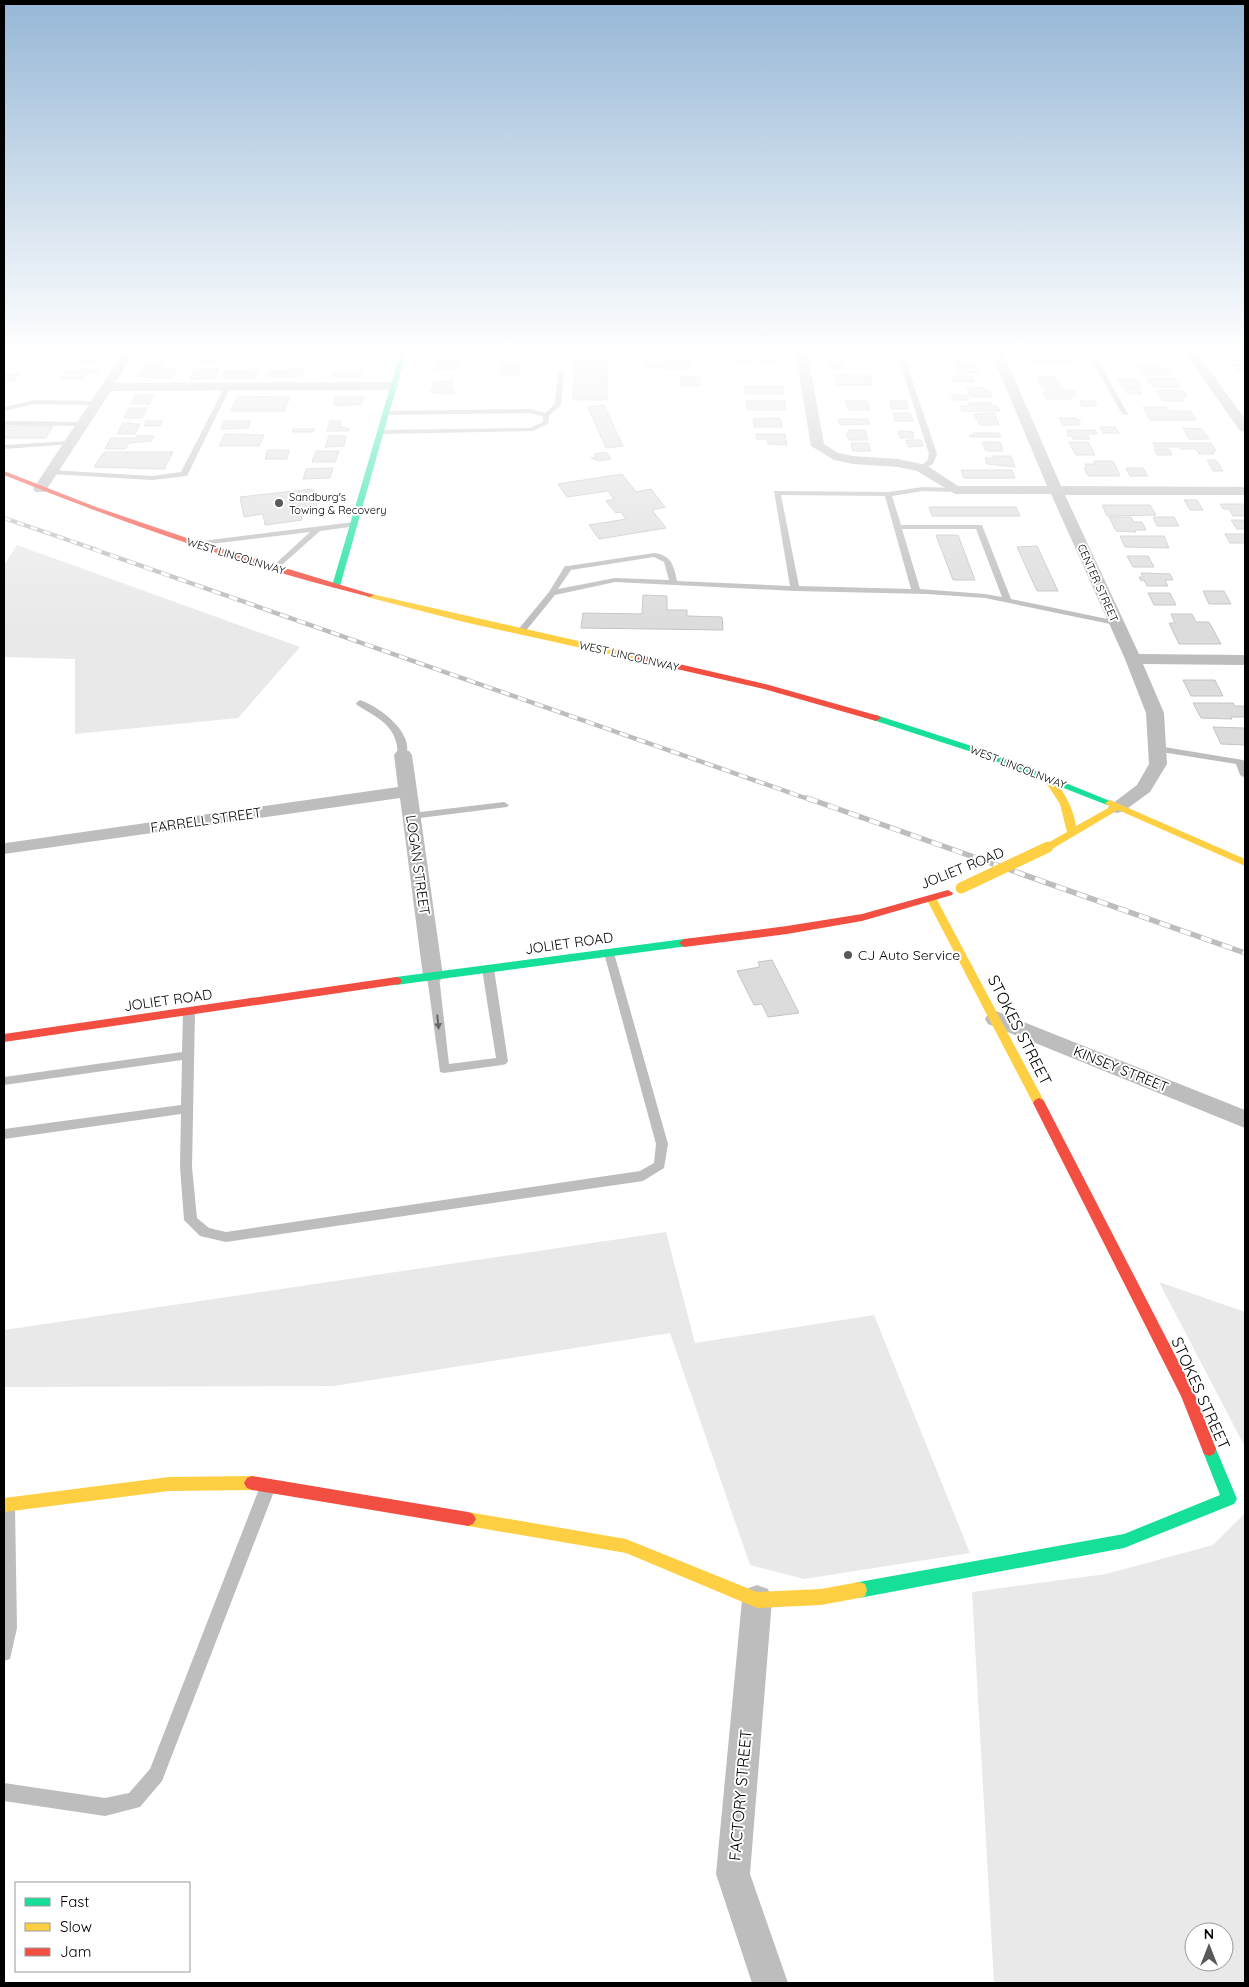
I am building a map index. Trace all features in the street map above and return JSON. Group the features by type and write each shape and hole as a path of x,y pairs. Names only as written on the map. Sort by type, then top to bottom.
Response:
{"main road":[{"path":"336,586 377,443"},
{"name":"WEST LINCOLNWAY","path":"4,473 194,544 275,569 422,609 766,687 963,746 1047,776 1245,863"},
{"path":"1047,776 1058,788 1070,810 1072,834"},
{"name":"JOLIET ROAD","path":"4,1038 433,976 787,930 862,917 961,888 1048,847 1117,808"},
{"name":"STOKES STREET","path":"756,1600 821,1597 1124,1541 1229,1499 1188,1395 996,1019 931,898"},
{"path":"5,1505 168,1484 249,1482 626,1546 756,1600"}],"street":[{"path":"40,488 70,443"},
{"path":"817,443 818,446 834,456 853,460 898,463 921,468 955,490 1245,491"},
{"name":"CENTER STREET","path":"1035,443 1133,659 1155,713 1158,764 1144,788 1117,808"},
{"path":"1133,659 1245,660"},
{"name":"LOGAN STREET","path":"402,755 433,976"},
{"name":"FARRELL STREET","path":"6,849 406,791"},
{"name":"KINSEY STREET","path":"996,1019 1245,1119"},
{"name":"FACTORY STREET","path":"756,1600 733,1874 770,1983"}],"lane":[{"path":"4,447 70,443"},
{"path":"51,472 152,478 184,474 200,443"},
{"path":"921,468 930,462 933,454 929,443"},
{"path":"795,589 777,493 888,494 923,489 955,490"},
{"path":"888,494 916,592"},
{"path":"194,544 354,524"},
{"path":"898,527 979,527 1008,601"},
{"path":"275,569 317,529"},
{"path":"521,631 552,593 568,568 654,555 666,558 673,583"},
{"path":"552,593 615,580 795,589 916,592 985,596 1117,624"},
{"path":"360,703 396,727 403,742 402,755"},
{"path":"1158,749 1240,762 1245,775"},
{"path":"412,816 504,805"},
{"path":"189,1012 186,1167 192,1220 204,1232 226,1237 643,1176 660,1165 662,1144 610,953"},
{"path":"433,976 444,1069 502,1061 488,969"},
{"path":"4,1081 188,1055"},
{"path":"4,1134 187,1109"},
{"path":"4,1792 105,1807 134,1801 156,1774 268,1485"},
{"path":"4,1653 9,1628 5,1505"}],"shaded area":[{"path":"17,545 300,647 238,718 75,734 75,659 4,657 4,565"},
{"path":"666,1232 695,1343 874,1315 970,1553 804,1579 750,1565 670,1333 334,1386 4,1387 4,1330"},
{"path":"1159,1282 1245,1312 1245,1447"},
{"path":"1245,1513 1245,1983 994,1983 972,1592 1106,1574 1213,1545"}],"building":[{"path":"108,443 132,443 129,443 125,449 105,449"},
{"path":"221,443 260,443 259,446 219,446"},
{"path":"327,443 345,443 344,446 325,447"},
{"path":"604,443 621,443 623,446 606,448"},
{"path":"787,443 787,445 768,444"},
{"path":"851,443 868,443 871,451 853,451"},
{"path":"907,443 922,443 923,446 908,447"},
{"path":"982,443 1000,443 1003,451 986,451"},
{"path":"1069,443 1088,443 1095,455 1076,455"},
{"path":"1153,443 1211,443 1216,451 1212,451 1214,454 1199,454 1196,449 1155,447"},
{"path":"1154,449 1169,449 1172,455 1157,455"},
{"path":"268,450 289,450 287,459 265,459"},
{"path":"316,451 339,451 335,462 312,462"},
{"path":"104,452 173,452 164,469 94,467"},
{"path":"606,452 611,459 599,461 591,458 596,457 594,454"},
{"path":"993,456 1011,456 1015,467 987,464 985,458 994,458"},
{"path":"1207,460 1216,460 1223,471 1213,471"},
{"path":"1094,461 1113,461 1120,476 1088,476 1084,468 1087,468 1085,464 1095,464"},
{"path":"333,468 330,478 303,479 306,469"},
{"path":"1126,468 1143,468 1148,476 1130,476"},
{"path":"961,470 1012,470 1015,478 964,478"},
{"path":"622,474 636,492 651,489 665,507 652,510 666,528 599,539 589,525 626,519 621,512 616,513 606,501 614,499 608,491 567,497 558,484"},
{"name":"Sandburg's Towing & Recovery","path":"312,489 318,509 300,511 302,520 265,525 263,514 244,517 240,497"},
{"path":"1184,500 1197,500 1203,510 1190,510"},
{"path":"1220,504 1245,504 1245,516 1233,516 1229,509 1223,509"},
{"path":"1102,505 1150,505 1156,515 1107,516"},
{"path":"929,507 1016,507 1020,516 932,516"},
{"path":"1109,517 1131,517 1134,522 1142,522 1146,530 1135,530 1136,532 1116,531"},
{"path":"1153,517 1174,517 1179,526 1157,526"},
{"path":"1231,520 1245,520 1245,529 1237,529"},
{"path":"1225,534 1245,534 1245,543 1230,543"},
{"path":"936,535 958,535 975,580 953,580"},
{"path":"1120,536 1164,536 1169,548 1125,547"},
{"path":"1037,546 1058,591 1037,591 1017,547"},
{"path":"1127,556 1148,556 1154,567 1133,567"},
{"path":"1141,573 1170,574 1173,580 1165,580 1168,586 1147,586 1144,580 1141,581 1139,577 1143,577"},
{"path":"1203,591 1224,591 1231,604 1209,604"},
{"path":"1148,593 1170,593 1176,605 1154,605"},
{"path":"643,595 667,596 667,610 687,610 687,616 722,617 723,630 581,628 583,613 642,614"},
{"path":"1171,614 1192,614 1196,622 1209,622 1221,644 1179,644 1169,623 1175,623"},
{"path":"1183,680 1215,680 1223,696 1191,696"},
{"path":"1193,703 1233,703 1235,706 1245,706 1245,717 1231,717 1232,719 1201,718"},
{"path":"1213,727 1245,728 1245,745 1221,744"},
{"path":"772,960 799,1013 768,1017 762,1004 754,1005 737,971 760,967 758,962"}],"railway":[{"path":"4,518 97,550"},
{"path":"93,549 811,800"},
{"path":"807,798 1245,953"}],"traffic: fast":[{"path":"336,586 377,443"},
{"path":"876,718 978,751 1110,803"},
{"path":"396,981 684,943"},
{"path":"859,1590 1124,1541 1229,1499 1209,1449"}],"traffic: slow":[{"path":"370,595 464,619 636,657"},
{"path":"1048,778 1065,804 1070,818 1072,834"},
{"path":"1110,803 1245,863"},
{"path":"1048,847 1117,807"},
{"path":"961,888 1048,847"},
{"path":"931,898 1039,1103"},
{"path":"4,1505 169,1484 252,1483"},
{"path":"468,1519 626,1546 757,1600 821,1597 859,1590"}],"traffic: jam":[{"path":"4,473 94,508 185,540 277,569 370,595"},
{"path":"636,657 766,687 876,718"},
{"path":"684,943 787,930 862,917 948,893"},
{"path":"4,1038 396,981"},
{"path":"1039,1103 1188,1395 1209,1449"},
{"path":"252,1483 468,1519"}],"place":[{"name":"Sandburg's Towing & Recovery","path":"279,503"},
{"name":"CJ Auto Service","path":"848,955"}]}
